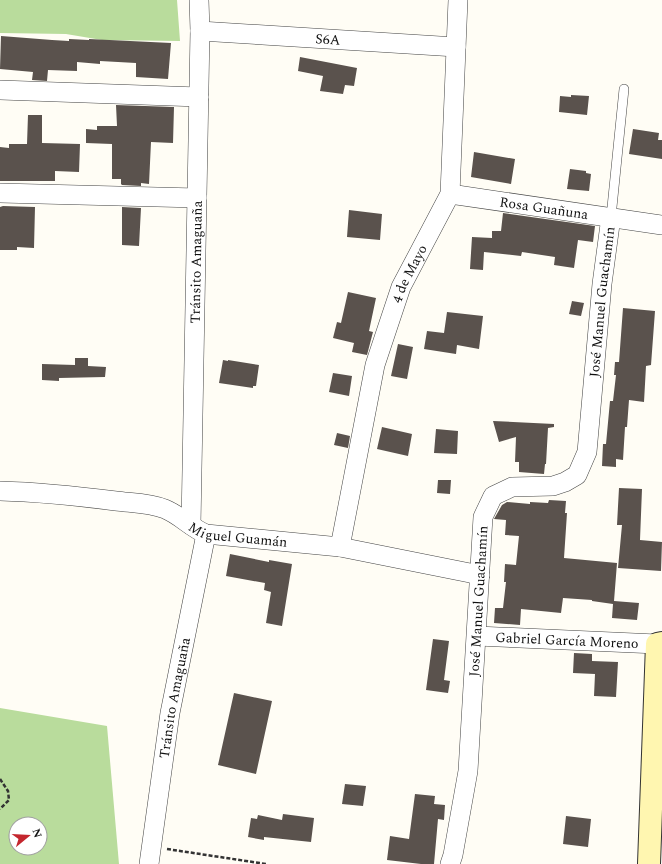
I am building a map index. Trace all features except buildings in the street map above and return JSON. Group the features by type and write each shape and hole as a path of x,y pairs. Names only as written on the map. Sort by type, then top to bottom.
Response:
{"street":[{"name":"Tránsito Amaguaña","path":"150,856 170,713 199,529 197,198 200,31 199,0"},
{"name":"4 de Mayo","path":"340,547 375,365 401,287 450,194 458,0"},
{"name":"S6A","path":"200,31 456,47"},
{"path":"0,90 199,97"},
{"path":"0,193 197,198"},
{"name":"Rosa Guañuna","path":"450,194 662,225"},
{"name":"José Manuel Guachamín","path":"450,864 453,855 468,771 483,517 493,496 512,487 553,486 565,482 577,475 587,452 602,284 611,217"},
{"name":"Miguel Guamán","path":"0,491 69,495 150,505 165,509 199,529 340,547 480,575"},
{"name":"Gabriel García Moreno","path":"476,636 659,644 649,864"}],"lane":[{"path":"611,217 624,89"}],"path":[{"path":"0,779 8,790 9,800 0,809"},
{"path":"150,856 266,864"}],"green space":[{"path":"0,0 177,0 180,41 102,40 66,34 0,33"},
{"path":"0,708 107,726 119,864 0,864"}]}
